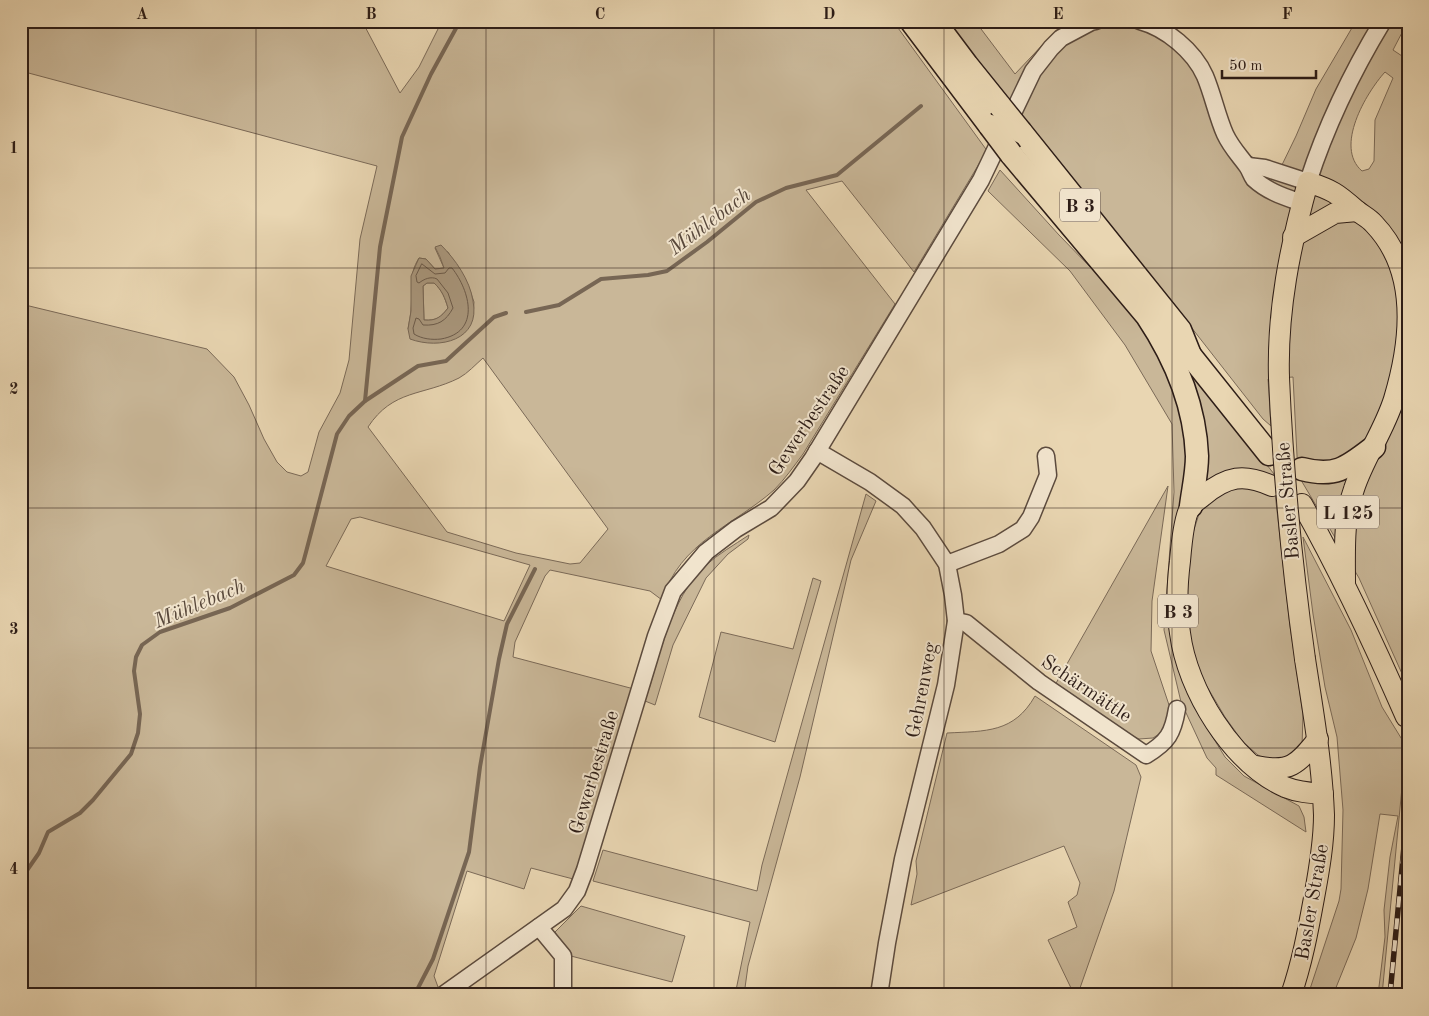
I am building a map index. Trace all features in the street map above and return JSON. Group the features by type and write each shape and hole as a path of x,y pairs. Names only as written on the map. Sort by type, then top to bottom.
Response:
{"highway":[{"name":"B 3","path":"911,21 1011,154 1147,316 1161,337 1183,384 1193,421 1197,458 1191,506"},
{"name":"B 3","path":"934,21 966,65 1180,330 1190,355"},
{"name":"B 3","path":"1147,316 1190,355 1269,454"},
{"path":"1302,468 1326,473 1336,472 1347,467 1374,447"}],"main road":[{"name":"Basler Straße","path":"1291,995 1302,960 1320,863 1324,817 1318,739 1289,536 1283,464 1280,378 1280,331 1283,295 1293,237 1308,182"},
{"path":"1308,182 1334,191 1373,223 1392,247 1401,270 1406,300 1407,335 1394,400 1374,447"},
{"path":"1302,203 1318,206 1335,213"},
{"path":"1293,237 1335,213 1357,211"},
{"name":"L 125","path":"1344,583 1346,518 1354,489 1374,447"},
{"path":"1191,506 1223,482 1236,478 1250,478 1272,486"},
{"name":"L 125","path":"1302,504 1344,583 1406,717"},
{"name":"B 3","path":"1191,506 1183,533 1177,586 1180,635 1186,662 1199,694 1217,725 1240,753 1254,766 1286,787 1296,791 1322,787"},
{"path":"1254,766 1271,769 1284,768 1296,763 1318,739"},
{"path":"1284,768 1322,787"}],"street":[{"name":"Gewerbestraße","path":"443,995 564,909 577,891 597,832 656,636 673,591 706,552 736,529 771,508 797,481 981,180 1033,71 1061,38 1096,21"},
{"path":"1140,21 1157,27 1172,37 1197,62 1205,76 1225,134 1234,150 1248,166 1253,178 1269,190 1302,203"},
{"name":"Basler Straße","path":"1308,182 1342,97 1383,21"},
{"path":"1248,166 1265,168 1308,182"},
{"name":"Gehrenweg","path":"817,451 870,482 903,506 923,528 947,564 956,621 938,721 903,859 879,995"},
{"path":"947,564 999,544 1023,529 1031,517 1048,475 1046,456"},
{"name":"Schärmättle","path":"956,621 966,623 1039,682 1146,755 1158,748 1174,728 1177,708"},
{"path":"539,928 563,956 563,995"}],"shaded area":[{"path":"21,21 362,21 400,93 419,67 442,21 893,21 988,152 985,154 914,272 842,181 806,190 895,304 803,454 774,490 709,537 681,563 670,580 662,600 650,591 550,570 545,576 515,642 513,657 634,689 577,880 531,868 524,889 467,871 434,976 438,987 427,995 21,995 21,304 207,349 234,377 277,462 287,472 301,476 308,472 319,432 340,393 349,360 360,239 377,166 21,71","holes":["435,248 448,252 468,285 474,302 473,317 408,329 411,311 412,276 419,258 426,259 435,269 444,268","483,358 608,529 580,563 570,564 516,553 447,532 368,427 378,415 398,400 446,384 468,371","360,517 530,565 504,621 326,566 351,519"]},
{"path":"948,21 975,21 1015,74 1048,39 1068,26 1082,21 1157,21 1184,38 1230,133 1239,147 1252,157 1280,169 1316,89 1356,21 1408,21 1393,50 1408,60 1408,128 1403,165 1408,175 1408,687 1359,578 1298,475 1293,377 1268,379 1271,426 1263,419 1155,281 1003,98","holes":["1385,72 1393,78 1375,120 1374,161 1369,169 1362,171 1354,161 1351,148 1356,120 1377,81"]},
{"path":"1000,170 1095,272 1145,330 1166,365 1188,433 1186,688 1199,715 1225,757 1244,776 1299,806 1304,817 1306,832 1216,775 1216,768 1207,758 1181,702 1164,630 1174,492 1172,424 1125,345 1070,271 988,191"},
{"path":"427,283 434,283 439,288 448,308 441,316 432,320 424,320 423,286"},
{"path":"1192,377 1201,380 1274,474 1274,480 1197,493 1188,385"},
{"path":"1251,483 1275,493 1290,626 1303,714 1302,747 1290,759 1269,761 1258,755 1243,742 1225,717 1193,663 1183,604 1192,536 1199,514 1214,493"},
{"path":"1168,486 1152,601 1151,651 1171,711 1165,730 1153,738 1139,739 1124,732 1055,685"},
{"path":"866,494 876,501 851,560 800,777 748,966 744,995 735,995 750,922 593,881 603,850 757,891 762,865"},
{"path":"749,535 748,539 728,554 706,578 673,645 655,705 645,701 668,629 683,595 693,579 705,566"},
{"path":"1303,537 1351,630 1382,707 1406,746 1382,995 1378,995 1385,937 1384,910 1390,857 1398,816 1380,814 1368,889 1356,938 1333,995 1308,995 1339,901 1343,810 1337,737 1325,687"},
{"path":"813,578 821,581 775,742 699,717 721,632 793,649"},
{"path":"1035,696 1136,765 1141,777 1114,891 1080,988 1071,988 1048,940 1077,927 1068,902 1077,895 1080,883 1064,846 911,905 917,874 916,861 947,733 974,732 998,728 1018,717"},
{"path":"581,906 685,936 672,982 567,955 555,932"}],"water":[{"path":"441,245 461,270 469,285 474,314 471,325 456,339 434,343 410,339 408,329 411,311 411,276 419,258 426,259 435,269 444,268 435,247","holes":["427,283 434,283 443,294 448,308 438,318 424,320 423,286"]}],"waterway":[{"name":"Mühlebach","path":"365,401 380,247 402,137 431,74 460,21"},
{"name":"Mühlebach","path":"526,312 559,305 601,279 648,275 667,271 707,242 756,202 786,188 837,175 921,106"},
{"name":"Mühlebach","path":"21,879 39,853 48,832 80,813 131,754 138,733 140,714 134,671 136,657 142,645 160,632 230,608 294,575 303,563 337,434 349,416 365,401 418,366 446,361 494,317 506,313"},
{"path":"412,995 418,988 433,959 469,852 480,767 507,624 535,569"}],"railway":[{"path":"1390,995 1408,804"}]}
